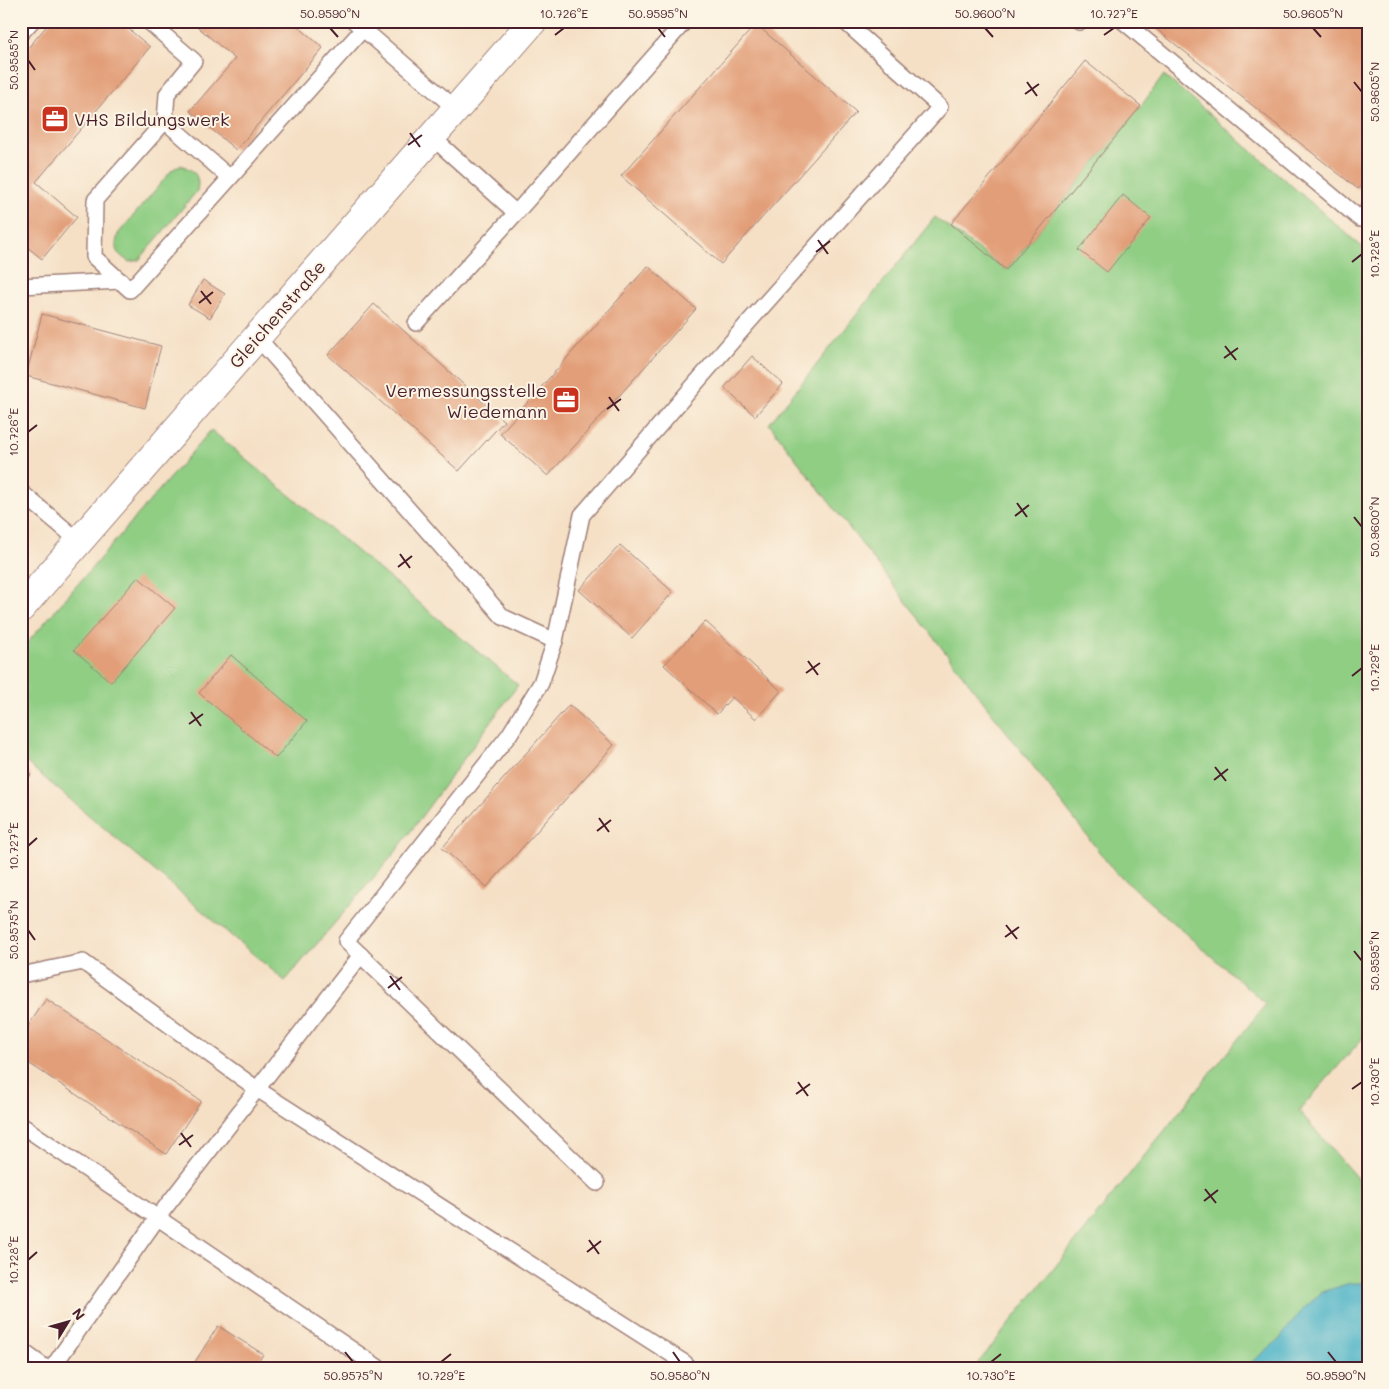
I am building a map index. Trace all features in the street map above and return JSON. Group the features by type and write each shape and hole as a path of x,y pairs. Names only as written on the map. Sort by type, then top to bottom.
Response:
{"street":[{"name":"Gleichenstraße","path":"21,608 533,21"}],"lane":[{"path":"21,34 32,21"},
{"path":"148,21 194,61 167,94 165,122 95,200 94,257 130,290 230,178 358,25 456,109"},
{"path":"416,323 516,213 685,21"},
{"path":"597,1183 346,941 509,734 541,683 555,641 582,515 753,317 940,106 844,21"},
{"path":"1123,21 1360,219 1368,210"},
{"path":"165,122 230,178"},
{"path":"432,137 516,213"},
{"path":"21,286 121,281"},
{"path":"257,337 503,617 555,641"},
{"path":"21,492 80,542"},
{"path":"52,1368 158,1217 361,955"},
{"path":"21,975 83,962 257,1089 685,1363"},
{"path":"21,1125 379,1368"},
{"path":"21,1350 46,1368"}],"green space":[{"path":"1164,75 1368,252 1368,1032 1299,1111 1368,1191 1368,1368 974,1368 1266,1004 1114,871 769,424 935,217 1006,270 1141,106"},
{"path":"180,165 193,171 195,174 198,181 197,191 139,260 129,262 117,251 118,234 172,170"},
{"path":"211,430 518,685 394,854 285,981 21,758 21,650"}],"water":[{"path":"1350,1283 1368,1283 1368,1368 1244,1368 1279,1340 1299,1313 1322,1292"}],"building":[{"name":"VHS Bildungswerk","path":"51,21 119,21 150,47 36,182 77,217 42,259 21,242 21,56"},
{"path":"191,21 292,21 323,48 236,150 190,111 235,59"},
{"path":"1146,21 1368,21 1368,177 1358,189"},
{"path":"756,24 856,112 721,264 621,176"},
{"path":"1085,61 1141,106 1006,270 951,224"},
{"path":"1123,195 1151,218 1107,272 1079,250"},
{"path":"648,266 696,309 548,476 500,434"},
{"path":"203,280 225,294 210,318 188,305"},
{"path":"374,304 504,421 459,471 328,355"},
{"path":"42,314 161,346 145,408 26,376"},
{"path":"752,356 783,384 755,416 724,388"},
{"path":"620,545 673,592 632,638 579,590"},
{"path":"138,577 175,608 111,682 74,650"},
{"path":"705,621 781,691 756,719 732,697 717,714 664,665"},
{"path":"231,655 307,721 276,758 199,693"},
{"path":"569,705 614,745 487,887 442,848"},
{"path":"21,766 31,775 21,787"},
{"path":"46,999 201,1101 166,1154 21,1058 21,1037"},
{"path":"218,1326 263,1354 255,1368 191,1368"}],"place":[{"name":"VHS Bildungswerk","path":"55,119"},
{"name":"Vermessungsstelle Wiedemann","path":"566,400"}]}
